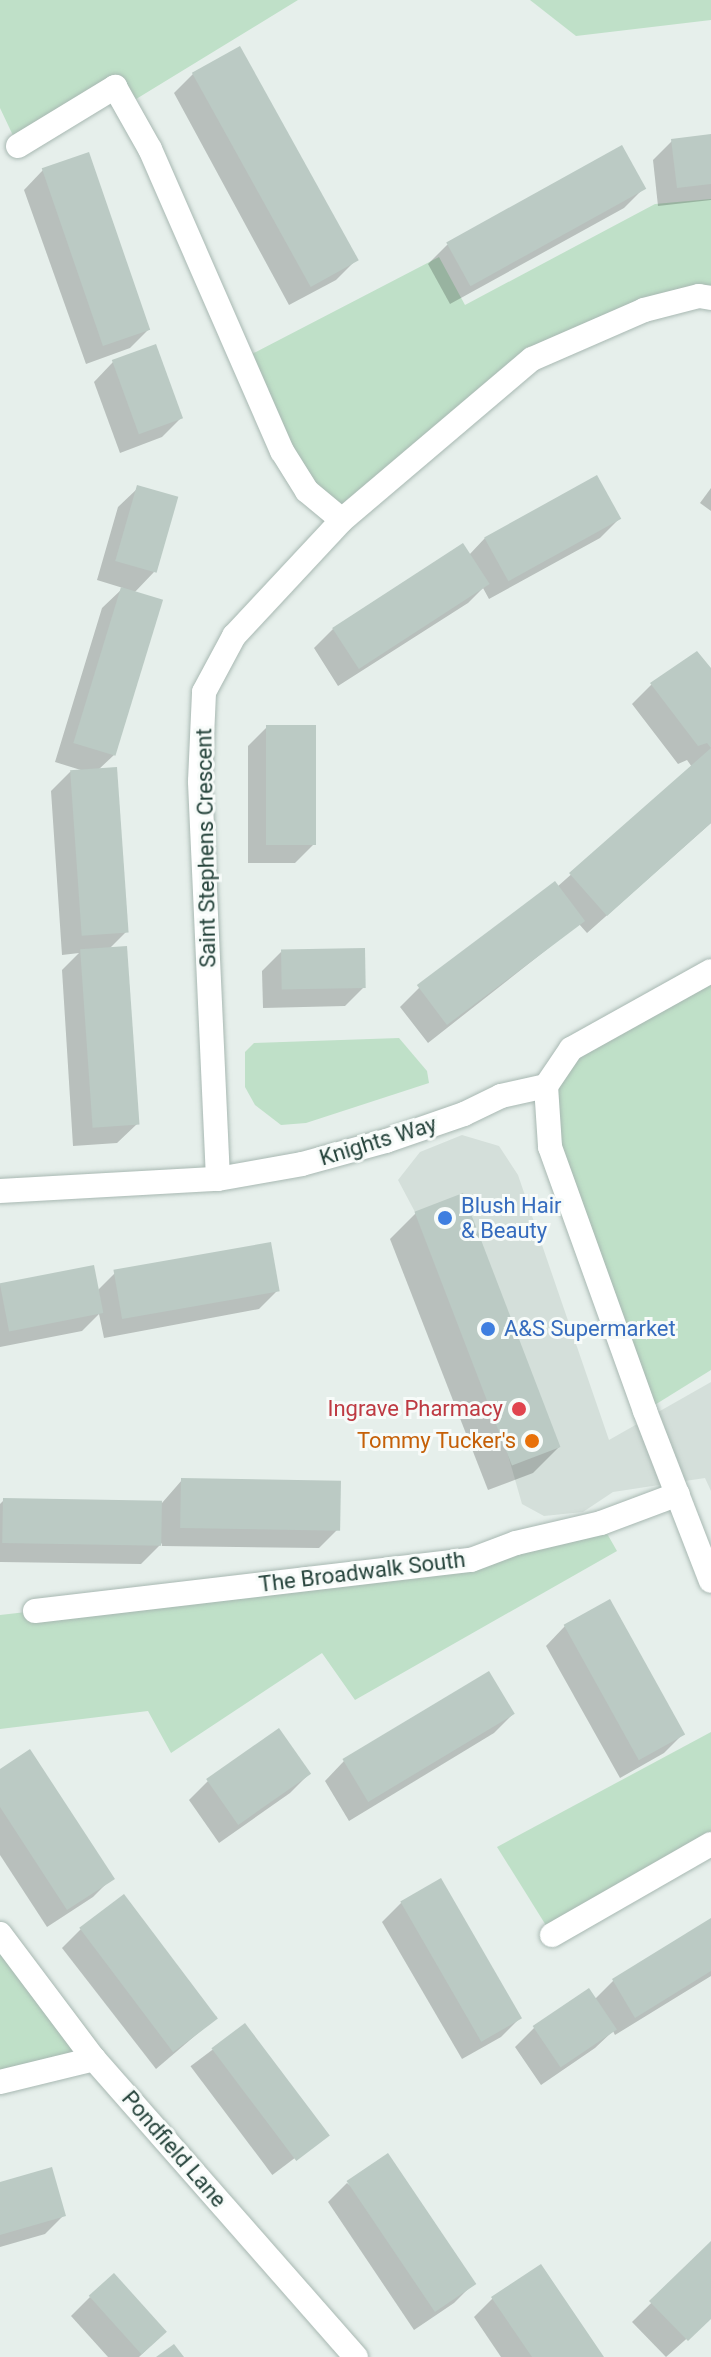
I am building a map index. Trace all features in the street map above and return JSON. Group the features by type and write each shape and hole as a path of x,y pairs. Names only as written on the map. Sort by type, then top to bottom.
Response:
{"street":[{"path":"18,146 115,87 150,149 282,451 307,491 342,520"},
{"name":"Saint Stephens Crescent","path":"218,1179 200,781 204,692 234,636 342,520 532,359 644,310 699,296 711,298"},
{"path":"711,971 571,1049 546,1086 550,1147 645,1411 711,1581"},
{"name":"Knights Way","path":"0,1191 218,1179 302,1164 386,1141 464,1114 501,1096 546,1086"},
{"name":"The Broadwalk South","path":"35,1611 471,1560 516,1543 601,1523 678,1494"},
{"path":"552,1935 711,1844"},
{"name":"Pondfield Lane","path":"0,1934 94,2059 356,2357"},
{"path":"0,2082 94,2059"}],"shaded area":[{"path":"462,1135 499,1146 518,1175 609,1440 711,1382 711,1491 705,1478 613,1492 583,1512 544,1516 522,1504 502,1434 415,1212 398,1180 420,1152"}],"green space":[{"path":"0,0 298,0 128,104 115,87 18,146 0,108"},
{"path":"530,0 711,0 711,20 576,36"},
{"path":"711,199 711,298 532,359 342,520 307,491 248,356 439,257 465,305 655,204"},
{"path":"711,971 711,1370 645,1411 590,1255 546,1086 571,1049"},
{"path":"399,1038 427,1071 429,1083 306,1123 281,1125 255,1105 245,1087 245,1052 254,1043"},
{"path":"601,1523 617,1551 355,1700 322,1653 171,1753 148,1711 0,1729 0,1615 314,1579"},
{"path":"711,1732 711,1844 552,1935 497,1847"},
{"path":"0,1931 94,2059 0,2082"}],"building":[{"path":"240,46 359,260 311,287 192,73"},
{"path":"711,134 711,184 677,188 671,139"},
{"path":"622,145 646,189 470,286 446,242"},
{"path":"89,152 150,330 103,346 42,168"},
{"path":"156,344 183,418 139,434 112,360"},
{"path":"597,475 621,519 508,581 484,538"},
{"path":"137,485 178,497 157,573 115,561"},
{"path":"463,543 490,584 359,669 332,628"},
{"path":"121,587 163,600 115,756 73,743"},
{"path":"697,651 711,668 711,748 707,743 698,746 650,683"},
{"path":"266,725 316,725 316,845 266,845"},
{"path":"711,748 711,823 607,916 569,873"},
{"path":"117,767 129,933 82,936 70,770"},
{"path":"555,881 585,921 447,1025 417,985"},
{"path":"127,946 139,1125 93,1128 80,949"},
{"path":"365,948 366,988 282,989 281,949"},
{"path":"463,1193 560,1447 512,1466 414,1212"},
{"path":"271,1242 280,1291 122,1319 113,1270"},
{"path":"94,1265 103,1313 9,1331 0,1283"},
{"path":"181,1478 341,1481 340,1531 180,1528"},
{"path":"3,1498 162,1501 161,1546 2,1543"},
{"path":"610,1599 685,1735 639,1760 564,1625"},
{"path":"489,1671 515,1714 368,1802 342,1759"},
{"path":"279,1728 311,1774 238,1825 206,1779"},
{"path":"30,1749 115,1879 67,1910 0,1807 0,1769"},
{"path":"441,1878 522,2018 481,2042 400,1902"},
{"path":"124,1894 218,2019 173,2052 79,1928"},
{"path":"711,1918 711,1971 635,2018 612,1979"},
{"path":"589,1988 617,2029 561,2067 533,2026"},
{"path":"245,2023 330,2136 296,2161 211,2048"},
{"path":"388,2153 476,2284 435,2312 347,2181"},
{"path":"52,2167 66,2216 0,2235 0,2182"},
{"path":"711,2241 711,2319 688,2341 649,2301"},
{"path":"541,2264 604,2357 532,2357 491,2297"},
{"path":"114,2273 167,2332 142,2354 89,2296"},
{"path":"174,2344 184,2357 156,2357"}],"place":[{"name":"Blush Hair & Beauty","path":"445,1218"},
{"name":"A&S Supermarket","path":"488,1329"},
{"name":"Ingrave Pharmacy","path":"519,1409"},
{"name":"Tommy Tucker's","path":"532,1441"}]}
